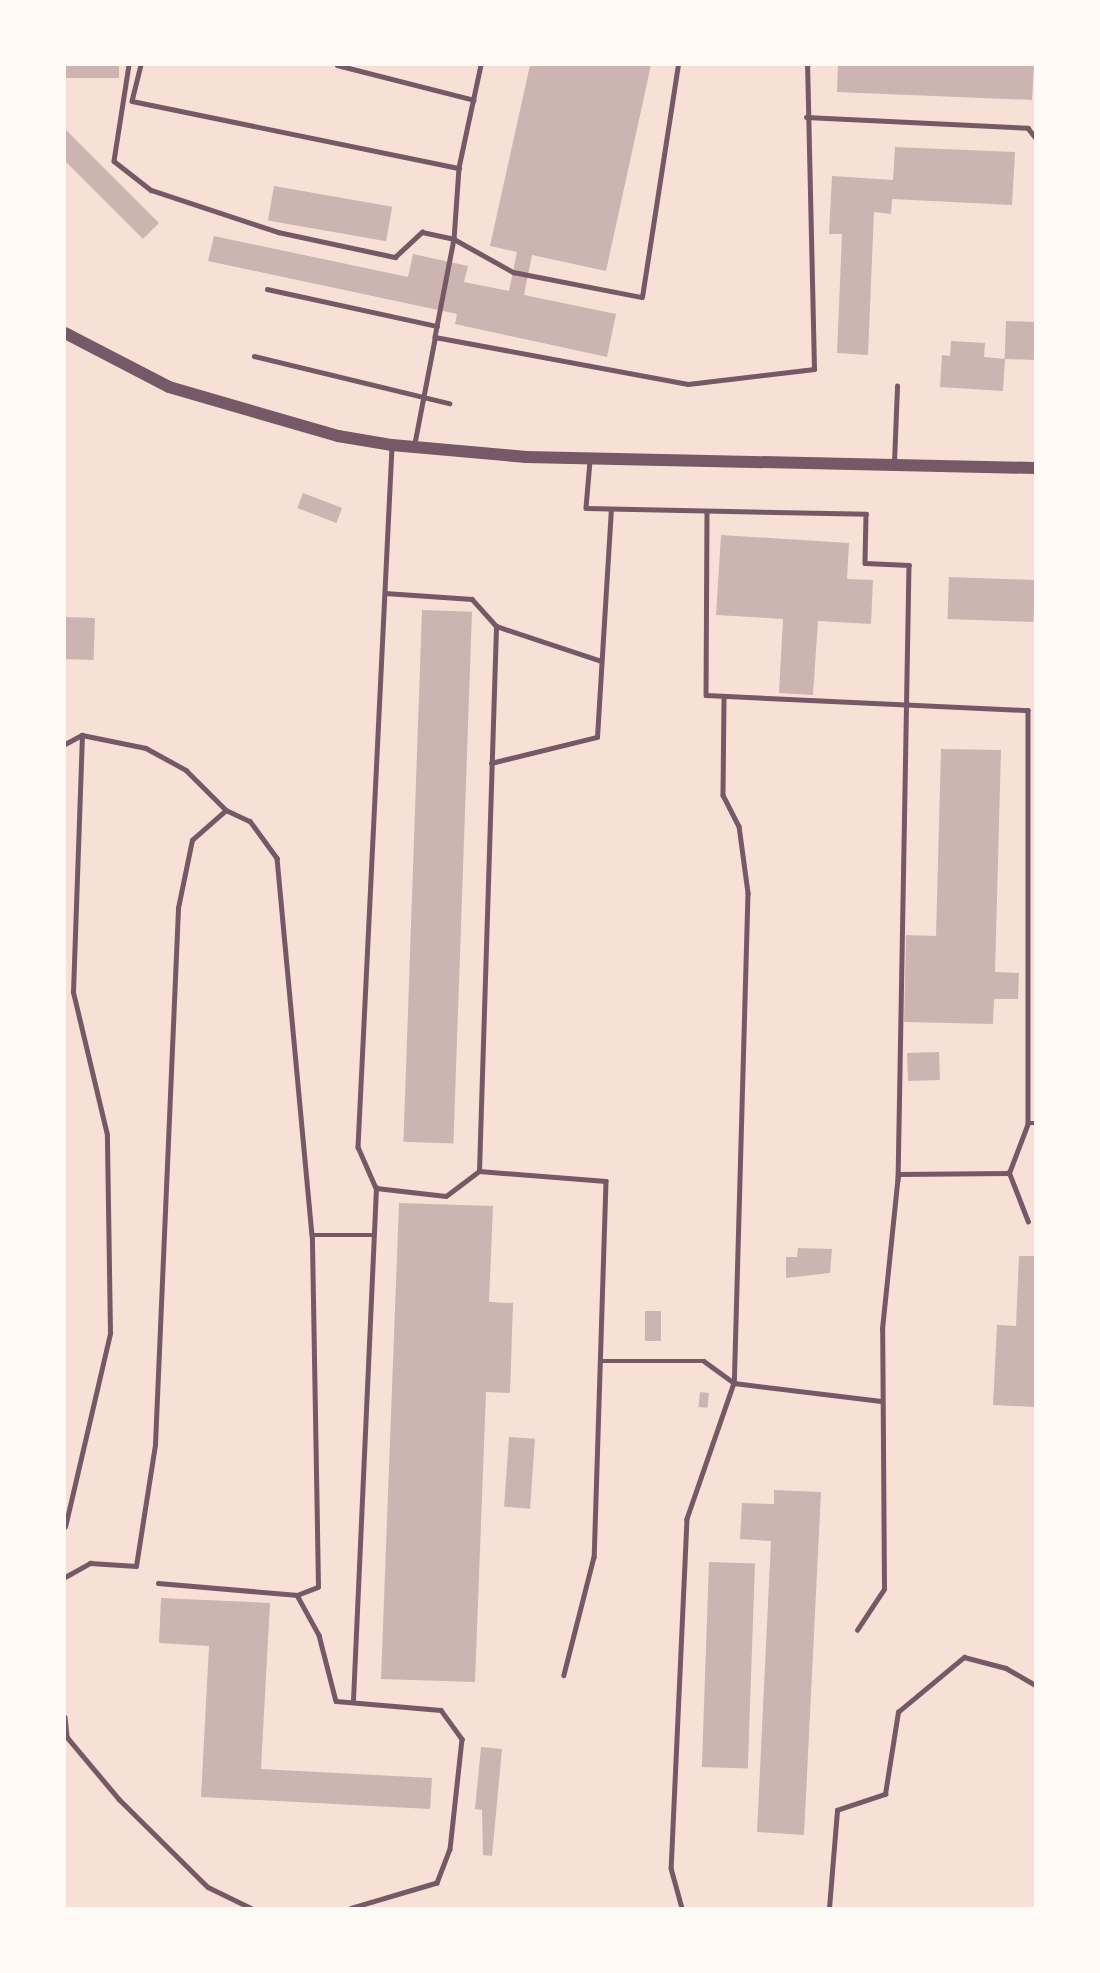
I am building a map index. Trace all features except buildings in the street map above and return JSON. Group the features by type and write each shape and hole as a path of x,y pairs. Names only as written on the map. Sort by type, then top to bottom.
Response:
{"street":[{"path":"65,333 169,387 338,436 392,445 590,458 1035,468"}],"lane":[{"path":"129,65 117,108 114,161 151,190 278,232 395,257 422,232 454,239 513,272 642,297 678,65"},
{"path":"141,65 132,101 459,168"},
{"path":"337,65 474,100"},
{"path":"414,447 454,239 459,168 481,65"},
{"path":"435,337 688,384 814,369 806,117 807,65"},
{"path":"806,117 1028,128 1035,137"},
{"path":"267,289 437,326"},
{"path":"254,356 449,403"},
{"path":"893,465 897,386"},
{"path":"353,1700 376,1188 358,1147 392,445"},
{"path":"590,458 586,508 866,514 865,563 909,565 898,1180 881,1401 884,1590 857,1630"},
{"path":"491,763 597,737 598,660 611,510"},
{"path":"708,511 706,695 724,699 905,709 1028,710 1028,1123 1009,1174 1028,1222"},
{"path":"385,593 472,600 496,625 598,660"},
{"path":"479,1171 496,625"},
{"path":"682,1908 671,1868 687,1519 734,1383 748,893 740,826 723,795 724,699"},
{"path":"65,744 82,735 146,748 186,770 226,810 250,821 277,858 312,1235 318,1587 297,1595 158,1583"},
{"path":"65,1527 110,1333 107,1135 73,992 82,735"},
{"path":"65,1577 90,1563 135,1566 155,1444 178,908 192,840 226,810"},
{"path":"1028,1123 1035,1123"},
{"path":"376,1188 446,1196 479,1171 606,1181 594,1557 564,1675"},
{"path":"898,1180 898,1174 1009,1174"},
{"path":"312,1235 374,1235"},
{"path":"600,1361 704,1361 734,1383 881,1401"},
{"path":"297,1595 319,1634 337,1701 353,1700 441,1710 462,1739 450,1849 437,1883 352,1908"},
{"path":"829,1908 837,1810 885,1794 898,1712 964,1657 1006,1668 1035,1685"},
{"path":"65,1717 67,1737 119,1799 208,1887 251,1908"}]}
